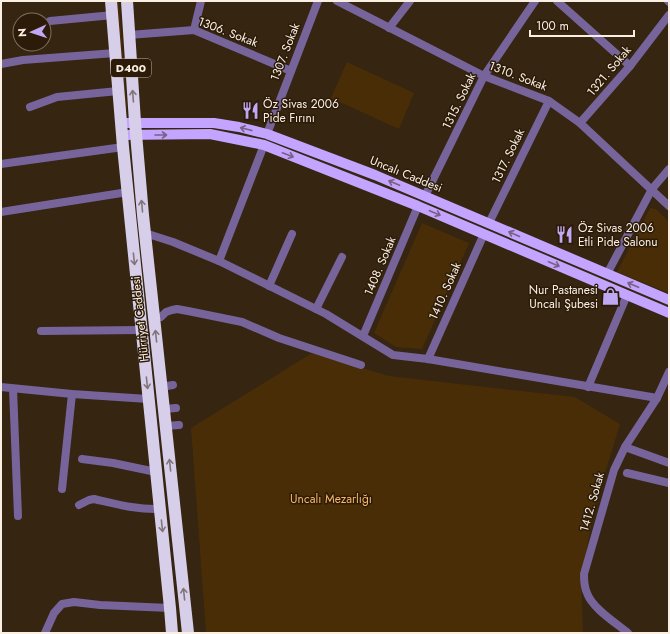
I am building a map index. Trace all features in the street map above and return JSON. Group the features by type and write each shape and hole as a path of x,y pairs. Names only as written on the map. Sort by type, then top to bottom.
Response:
{"highway":[{"name":"Hürriyet Caddesi","path":"111,1 122,141 172,633"},
{"name":"Hürriyet Caddesi","path":"126,1 145,233 167,386 164,409 188,633"}],"main road":[{"name":"Uncalı Caddesi","path":"121,123 214,123 240,127 267,134 376,175 669,300"},
{"name":"Uncalı Caddesi","path":"122,141 136,135 210,134 264,145 418,206 669,313"}],"street":[{"path":"194,30 202,1"},
{"name":"1307. Sokak","path":"267,134 318,1"},
{"name":"1310. Sokak","path":"337,1 484,76 549,101 580,123 669,206"},
{"path":"389,28 410,1"},
{"name":"1315. Sokak","path":"425,196 484,76 535,1"},
{"path":"557,1 630,66"},
{"path":"52,21 113,15"},
{"name":"1321. Sokak","path":"580,123 630,66 669,15"},
{"name":"1306. Sokak","path":"129,35 194,30 291,71"},
{"path":"1,64 23,60 115,53"},
{"path":"30,107 57,97 118,91"},
{"name":"1317. Sokak","path":"489,223 549,101"},
{"path":"1,164 122,141"},
{"path":"219,261 264,145"},
{"path":"607,274 652,189 669,169"},
{"path":"1,212 128,192"},
{"name":"1408. Sokak","path":"363,336 418,206"},
{"path":"145,233 174,242 219,261 270,286 316,309 393,355 428,359 657,398"},
{"path":"270,286 292,234"},
{"name":"1410. Sokak","path":"428,359 484,234"},
{"path":"316,309 342,257"},
{"path":"588,387 627,295"},
{"path":"161,317 166,312 177,310 242,322 279,338 361,365"},
{"path":"41,331 141,330"},
{"name":"1412. Sokak","path":"628,633 596,606 587,595 584,585 584,574 614,470 625,446 657,398 669,372"},
{"path":"1,387 148,400"},
{"path":"13,389 18,516"},
{"path":"62,489 72,394"},
{"path":"164,409 176,408"},
{"path":"166,426 179,425"},
{"path":"625,446 669,463"},
{"path":"82,459 113,463 156,472"},
{"path":"628,473 669,483"},
{"path":"79,505 94,499 146,510 160,509"},
{"path":"45,633 54,613 62,604 74,602 100,605 170,608"}],"green space":[{"path":"116,1 119,1 127,110 126,110"},
{"path":"347,62 414,93 399,129 331,98"},
{"path":"650,208 656,209 669,222 669,293 617,272"},
{"path":"422,223 469,243 422,349 396,347 374,333"},
{"name":"Uncalı Mezarlığı","path":"312,353 389,376 575,397 620,424 595,506 581,578 583,633 206,633 191,428"}],"place":[{"name":"Öz Sivas 2006 Pide Fırını","path":"250,111"},
{"name":"Öz Sivas 2006 Etli Pide Salonu","path":"565,235"},
{"name":"Nur Pastanesi Uncalı Şubesi","path":"611,297"}]}
